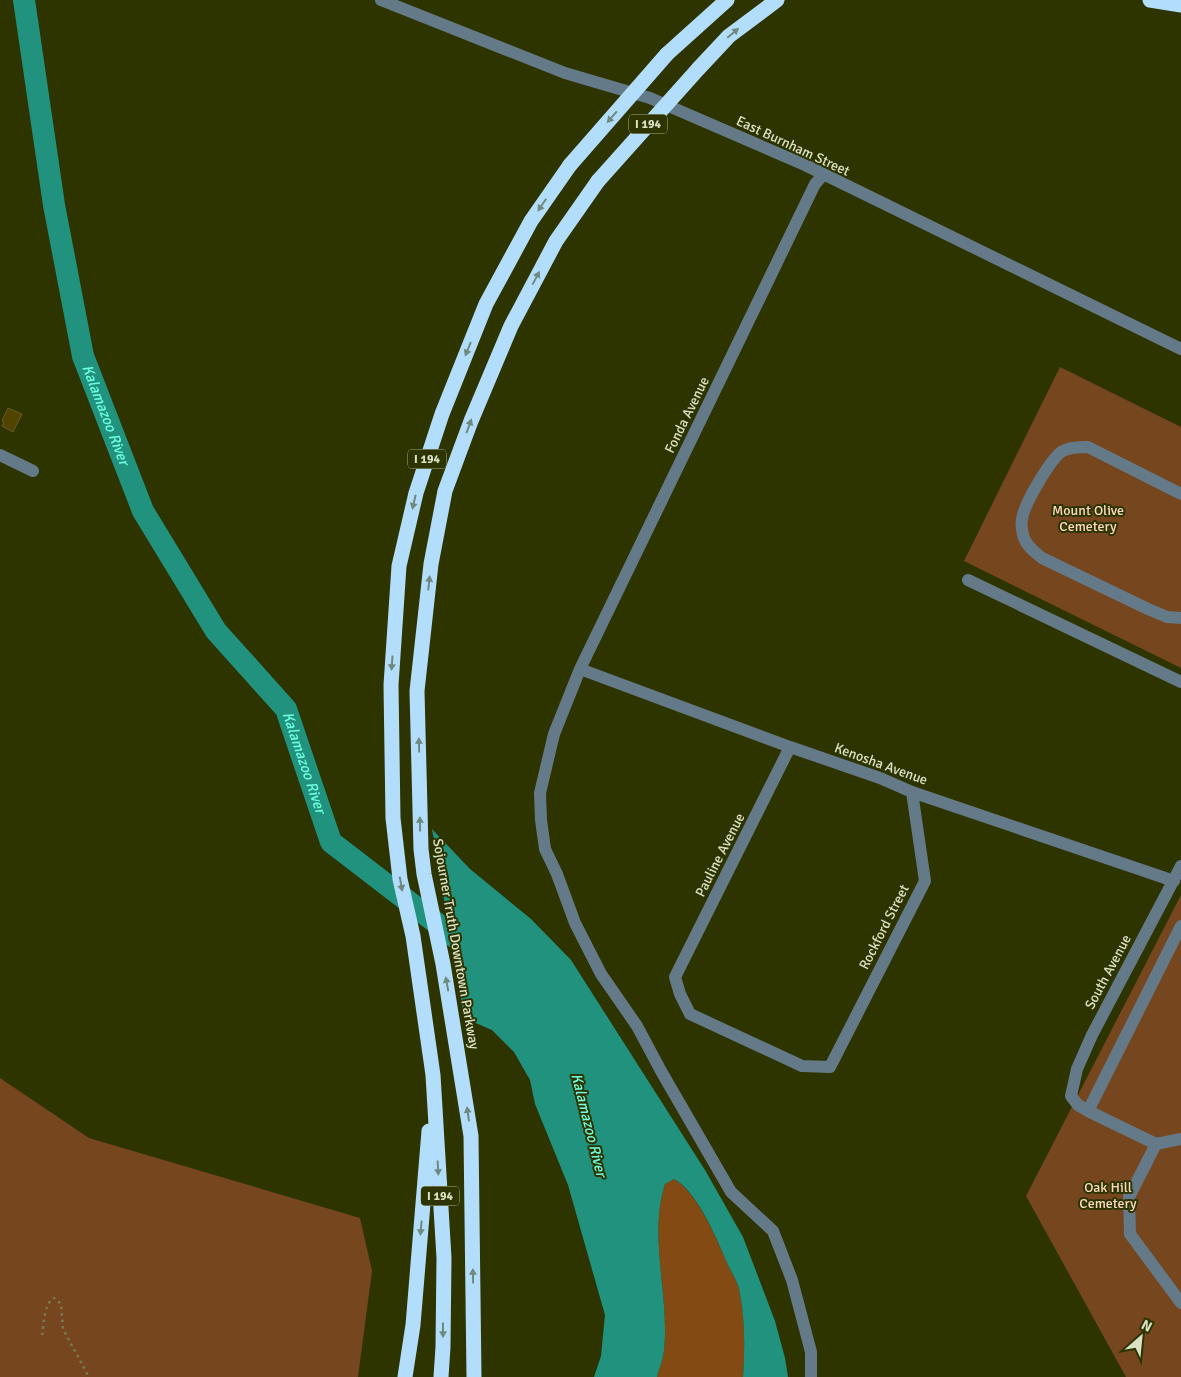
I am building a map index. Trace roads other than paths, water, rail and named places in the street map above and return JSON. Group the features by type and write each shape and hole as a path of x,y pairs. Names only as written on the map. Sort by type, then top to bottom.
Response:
{"highway":[{"name":"I 194","path":"441,1377 444,1258 433,1075 426,1015 413,936 400,879 393,818 391,684 399,566 416,493 442,414 486,304 532,221 570,165 667,54 727,0"},
{"path":"1150,0 1181,5"},
{"name":"Sojourner Truth Downtown Parkway","path":"474,1377 471,1136 455,1032 424,874 421,849 418,691 431,564 446,491 471,421 511,326 556,241 598,181 698,68 729,36 777,1"},
{"path":"404,1377 413,1325 433,1075"}],"street":[{"name":"East Burnham Street","path":"381,0 565,73 650,98 823,175 1181,349"},
{"name":"Fonda Avenue","path":"811,1377 811,1352 792,1280 773,1231 731,1192 637,1026 601,974 575,923 546,849 541,820 540,793 554,734 580,669 815,184 823,175"},
{"path":"1181,494 1088,447 1076,447 1063,451 1043,475 1022,517 1022,529 1024,540 1042,558 1148,609 1167,617 1181,618"},
{"path":"0,455 33,471"},
{"path":"968,580 1181,682"},
{"name":"Kenosha Avenue","path":"580,669 790,747 880,778 912,792 1174,881"},
{"name":"Pauline Avenue","path":"790,747 676,977 680,994 690,1014 802,1066 830,1067"},
{"name":"Rockford Street","path":"830,1067 925,881 912,792"},
{"name":"South Avenue","path":"1088,1112 1078,1105 1072,1096 1077,1069 1092,1035 1181,866"},
{"path":"1180,1143 1156,1144 1088,1112 1181,926"},
{"path":"1156,1144 1129,1197 1130,1234 1181,1303"}],"water":[{"path":"432,829 470,869 531,919 571,960 705,1170 743,1237 775,1321 788,1377 743,1377 743,1322 738,1286 699,1205 683,1185 674,1179 665,1184 660,1204 659,1246 665,1330 663,1354 657,1377 594,1377 601,1356 605,1315 568,1185 535,1104 530,1080 514,1052 492,1030 464,1018"}],"waterway":[{"name":"Kalamazoo River","path":"24,0 54,205 83,356 143,511 216,631 286,709 331,842 474,952"}],"park label":[{"name":"Mount Olive Cemetery","path":"1088,518"},
{"name":"Oak Hill Cemetery","path":"1108,1196"}]}
